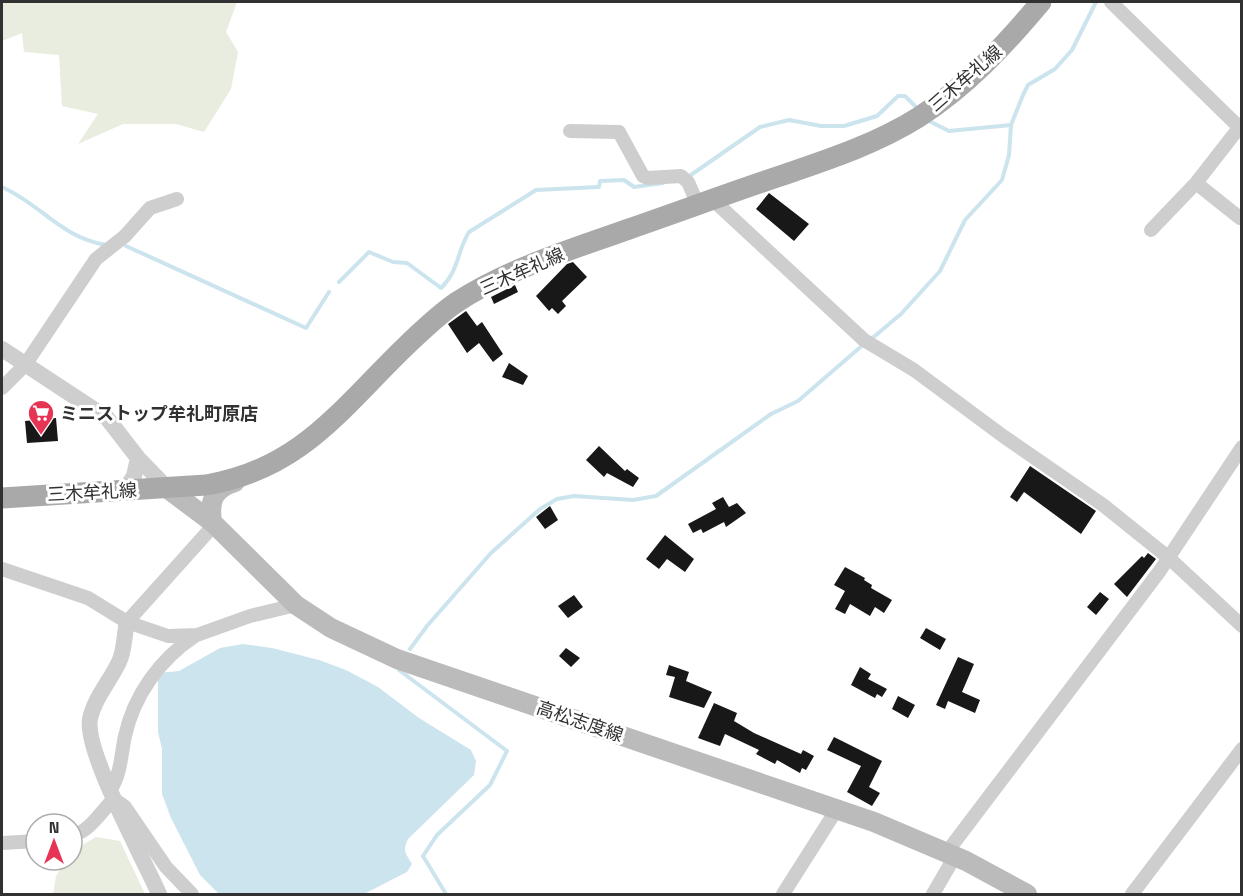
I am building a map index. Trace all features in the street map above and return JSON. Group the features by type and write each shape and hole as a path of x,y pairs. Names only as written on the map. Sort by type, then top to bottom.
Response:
{"main road":[{"name":"三木牟礼線","path":"2,498 126,489 168,489 222,482 258,471 293,454 309,441 436,318 474,291 547,258 867,144 919,117 992,58 1041,2"},
{"path":"213,524 210,509 214,493 223,486 248,479 258,471"},
{"name":"高松志度線","path":"168,489 213,524 296,605 331,628 397,659 837,809 951,854 1027,894"}],"street":[{"path":"1111,2 1240,128 1196,183 1151,230"},
{"path":"570,131 619,132 643,176 648,178 681,176 705,203 867,343 914,370 1003,436 1069,481 1169,558 1242,626"},
{"path":"1196,183 1240,218"},
{"path":"2,388 25,365 96,259 126,236 150,208 177,199"},
{"path":"2,349 107,418 138,458 168,489"},
{"path":"933,894 951,854 1169,558 1242,447"},
{"path":"126,489 134,476 138,458"},
{"path":"159,894 112,794 92,743 90,718 124,650 128,622 213,524"},
{"path":"2,569 88,598 128,622 168,636 197,635"},
{"path":"84,831 112,794 126,733 153,674 164,660 197,635 250,616 296,605"},
{"path":"1132,894 1242,749"},
{"path":"112,794 126,807 166,867 192,894"},
{"path":"783,894 837,809"},
{"path":"2,843 24,842"}],"shaded area":[{"path":"2,2 237,2 226,32 238,52 231,89 204,132 176,124 123,124 78,144 98,114 62,106 59,55 24,52 22,33 2,41"},
{"path":"96,837 120,841 145,894 53,894 59,872 84,872 84,844"}],"water":[{"path":"243,644 272,648 319,660 346,670 378,687 419,718 471,750 476,761 474,775 408,839 405,850 412,864 407,872 364,894 219,894 200,875 171,818 162,794 162,749 158,732 158,673 179,671 220,648"}],"building":[{"path":"769,193 809,224 794,241 756,209"},
{"path":"573,262 587,277 562,301 566,306 558,314 552,308 549,311 536,296 567,264"},
{"path":"515,285 518,292 494,304 491,297"},
{"path":"466,311 477,326 482,322 503,354 493,362 479,343 467,353 448,324"},
{"path":"509,363 528,376 523,385 502,377"},
{"path":"56,418 58,441 27,443 25,421"},
{"path":"599,446 625,471 627,469 639,478 633,487 607,473 604,477 586,460"},
{"path":"1030,466 1096,511 1081,534 1024,492 1017,502 1010,497"},
{"path":"723,497 729,507 737,503 746,513 726,527 724,522 703,533 701,529 693,533 688,524 716,509 712,503"},
{"path":"550,506 558,520 545,529 536,517"},
{"path":"665,535 694,559 685,572 667,559 659,569 646,559"},
{"path":"1148,553 1156,559 1127,597 1114,584 1142,556 1144,558"},
{"path":"845,567 865,578 864,580 872,585 871,588 892,600 884,613 875,607 870,616 850,604 845,614 835,609 845,591 834,585"},
{"path":"1100,592 1109,599 1096,615 1087,607"},
{"path":"574,595 583,607 568,618 558,606"},
{"path":"926,628 946,639 940,650 920,638"},
{"path":"566,648 580,658 571,667 559,656"},
{"path":"958,657 974,664 962,692 980,700 975,713 948,701 945,709 936,705"},
{"path":"669,665 689,672 686,681 712,692 704,708 669,697 675,677 666,675"},
{"path":"860,667 871,674 868,679 887,689 882,697 877,694 875,698 851,685"},
{"path":"898,696 915,705 908,718 892,709"},
{"path":"714,703 737,713 734,721 754,733 801,754 803,750 814,756 806,770 802,768 800,773 777,760 775,764 756,754 759,750 725,734 720,746 698,738"},
{"path":"834,737 882,761 869,787 880,793 872,806 847,792 861,766 827,750"}],"waterway":[{"path":"870,340 901,314 940,271 965,220 1002,180 1009,155 1011,125 1028,85 1055,69 1072,50 1096,2"},
{"path":"688,177 760,127 789,120 821,126 844,126 877,116 898,96 905,96 915,106"},
{"path":"927,120 949,131 1011,125"},
{"path":"339,282 369,252 393,262 407,263 441,288 455,268 469,232 536,190 599,187 600,181 624,180 634,187 663,183"},
{"path":"2,187 16,194 63,228 90,241 106,245"},
{"path":"126,246 306,328 329,292"},
{"path":"410,649 427,626 491,553 540,509 557,499 574,496 633,500 656,496 771,414 798,401 864,344"},
{"path":"399,670 507,751 490,785 437,835 423,856 446,894"}],"place":[{"name":"ミニストップ牟礼町原店","path":"41,436"}]}
